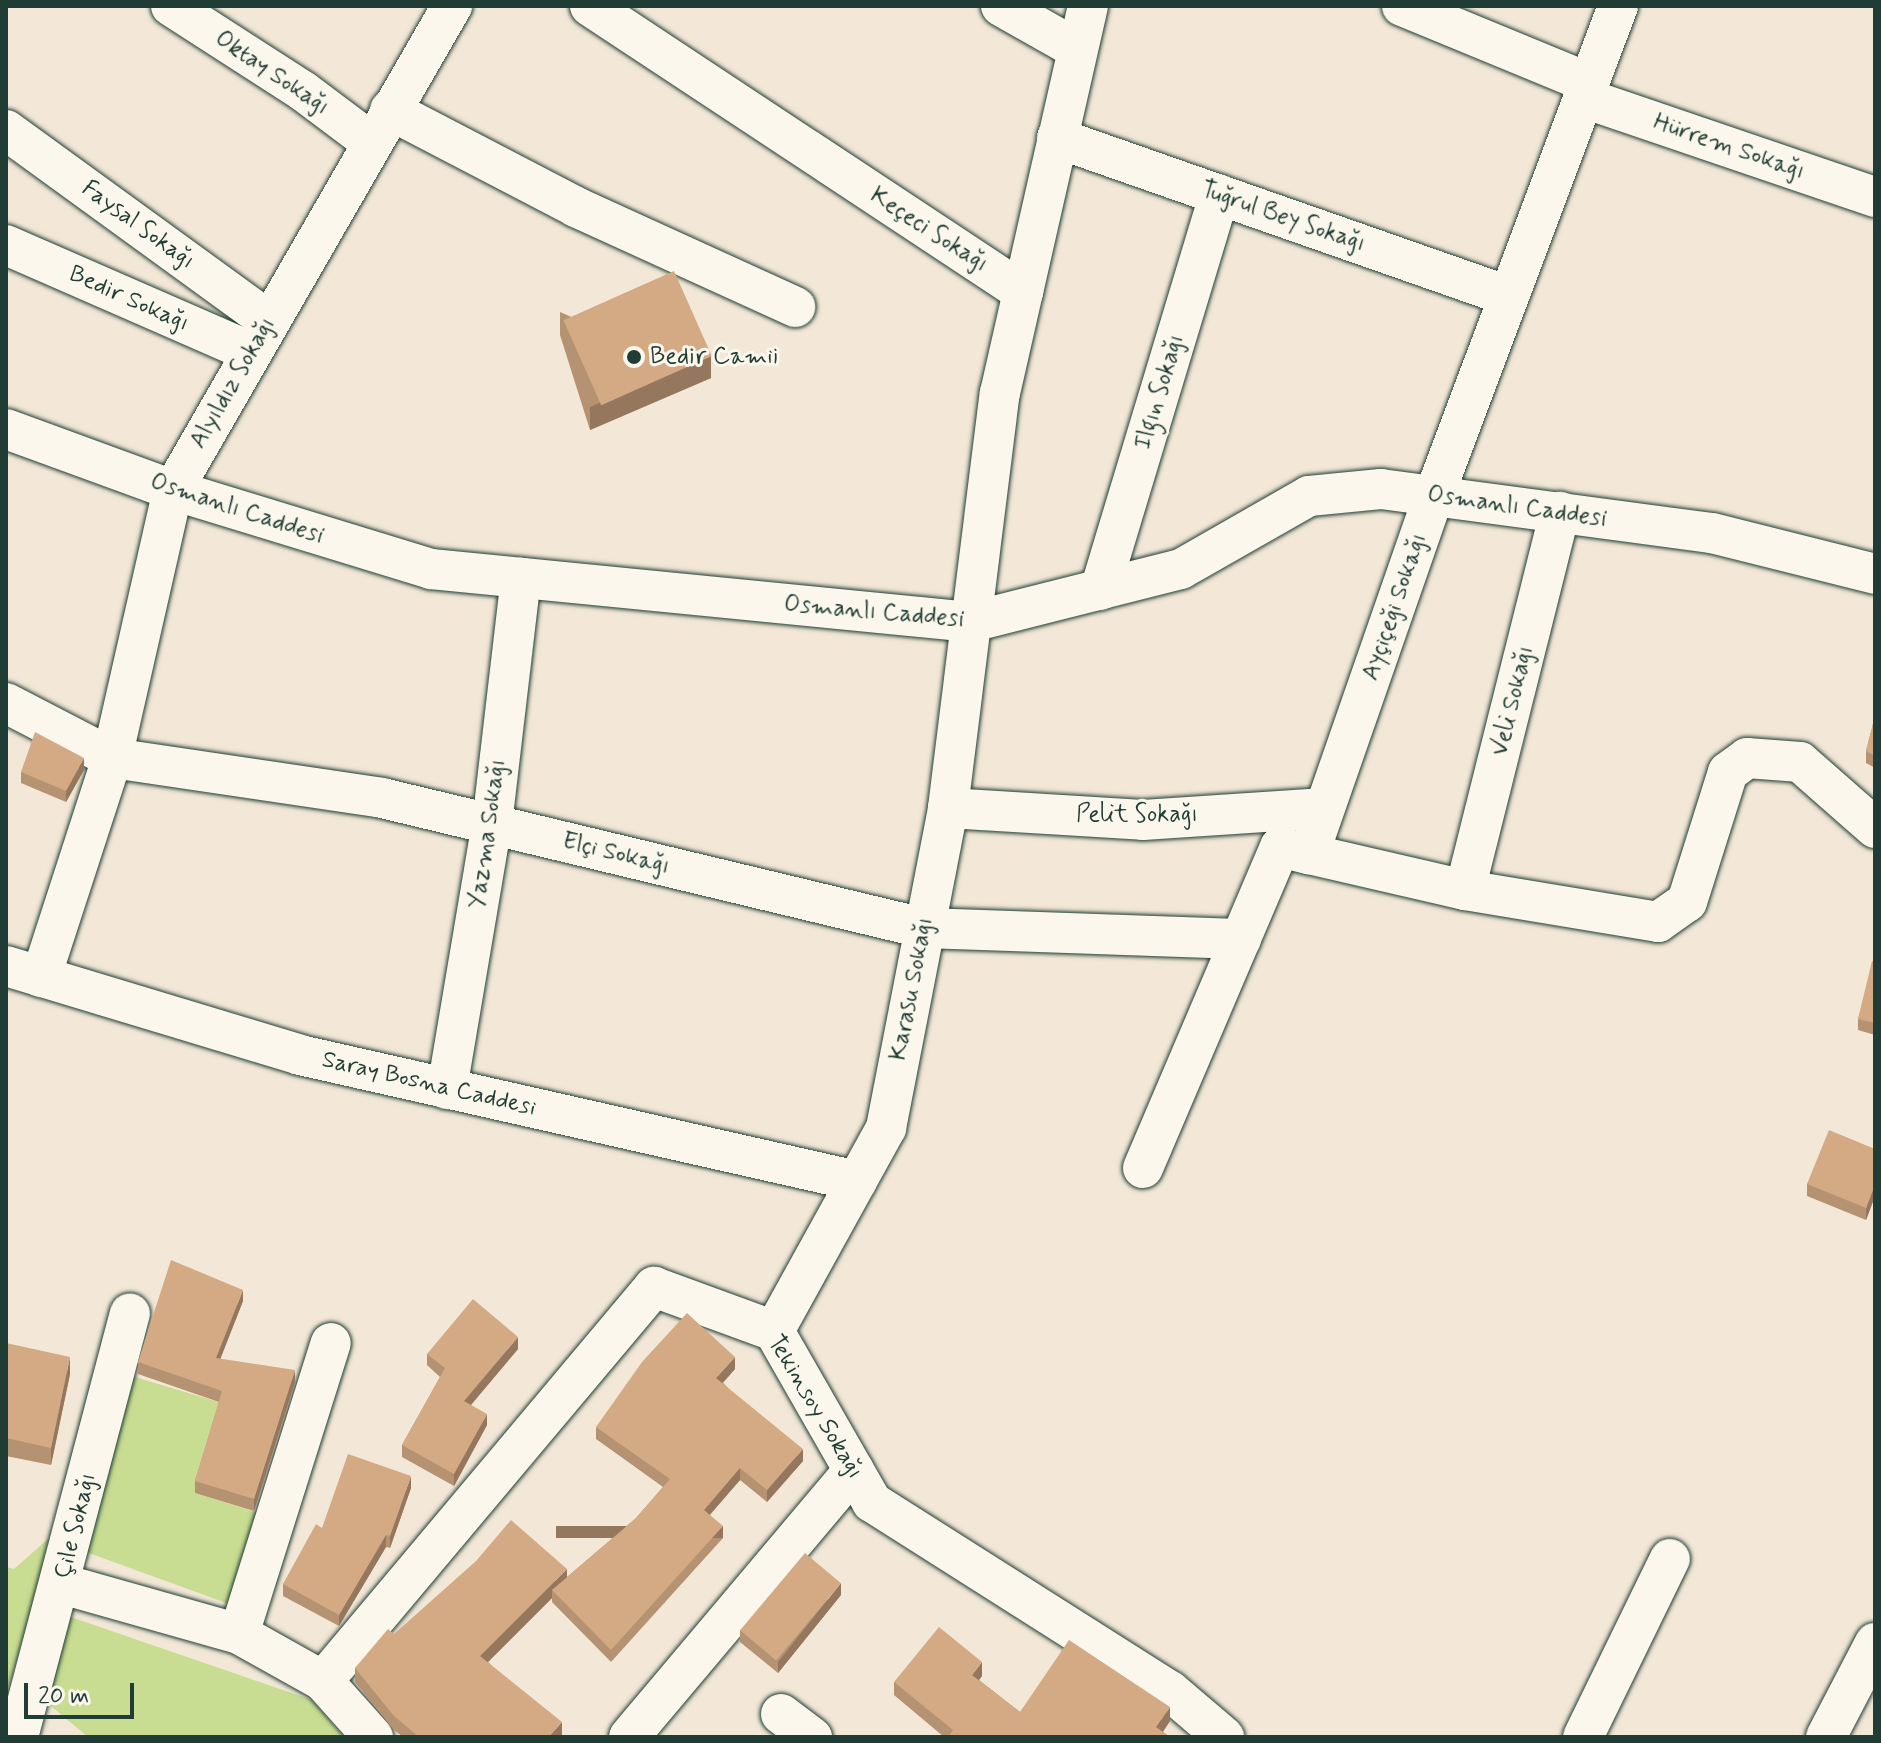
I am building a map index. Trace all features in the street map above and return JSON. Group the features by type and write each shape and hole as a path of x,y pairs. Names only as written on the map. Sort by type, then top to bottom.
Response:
{"street":[{"name":"Oktay Sokağı","path":"171,6 303,91 576,207 795,307"},
{"name":"Alyıldız Sokağı","path":"23,971 112,758 173,490 380,126 452,6"},
{"name":"Keçeci Sokağı","path":"590,6 1023,292 1088,6"},
{"path":"1001,6 1077,49"},
{"name":"Hürrem Sokağı","path":"1402,6 1586,90 1875,197"},
{"name":"Ayçiçeği Sokağı","path":"1309,854 1434,496 1618,6"},
{"name":"Faysal Sokağı","path":"6,130 260,336"},
{"name":"Tuğrul Bey Sokağı","path":"1057,138 1509,296"},
{"name":"Ilgın Sokağı","path":"1100,590 1219,195"},
{"name":"Bedir Sokağı","path":"6,245 260,336"},
{"name":"Karasu Sokağı","path":"774,1331 886,1128 948,808 1000,393 1023,292"},
{"name":"Osmanlı Caddesi","path":"6,429 173,490 431,569 971,622 1181,569 1309,496 1381,489 1712,533 1875,574"},
{"name":"Veli Sokağı","path":"1465,890 1560,512"},
{"name":"Yazma Sokağı","path":"447,1089 492,824 521,578"},
{"name":"Elçi Sokağı","path":"6,703 112,758 382,798 923,928 1241,939"},
{"path":"1143,1168 1280,847 1465,890 1658,922 1687,902 1728,772 1747,758 1800,762 1875,828"},
{"name":"Pelit Sokağı","path":"948,808 1143,820 1325,808"},
{"name":"Saray Bosna Caddesi","path":"23,971 300,1055 857,1181"},
{"name":"Tekinsoy Sokağı","path":"323,1681 654,1287 774,1331 872,1502 1170,1691 1224,1737"},
{"name":"Çile Sokağı","path":"18,1737 62,1584 130,1314"},
{"path":"239,1634 331,1343"},
{"path":"629,1737 854,1470"},
{"path":"1583,1737 1670,1559"},
{"path":"62,1584 239,1634 323,1681 373,1737"},
{"path":"1826,1737 1875,1643"}],"green space":[{"path":"125,1374 222,1403 195,1493 256,1512 229,1604 75,1548"},
{"path":"57,1531 6,1695 6,1567 14,1569"},
{"path":"68,1616 312,1700 344,1737 88,1737 40,1697"}],"building":[{"name":"Bedir Camii","path":"674,271 712,356 601,405 563,320"},
{"path":"1875,716 1875,756 1866,751"},
{"path":"35,732 84,758 66,791 21,772"},
{"path":"1872,961 1875,962 1875,1023 1858,1019"},
{"path":"1829,1130 1875,1149 1875,1185 1866,1208 1807,1184"},
{"path":"171,1260 243,1290 216,1358 295,1370 254,1499 195,1481 222,1391 138,1362"},
{"path":"473,1299 518,1337 464,1401 487,1414 454,1474 402,1445 445,1368 427,1354"},
{"path":"687,1313 735,1357 716,1378 803,1449 767,1490 740,1468 704,1510 723,1526 611,1650 552,1590 636,1518 670,1479 596,1427 642,1362"},
{"path":"6,1343 70,1357 51,1448 6,1438"},
{"path":"348,1454 411,1476 390,1536 386,1535 339,1615 283,1584 316,1524 322,1528"},
{"path":"511,1520 567,1569 480,1656 562,1722 549,1737 419,1737 394,1716 355,1668 388,1629 394,1634 476,1561"},
{"path":"805,1553 841,1583 776,1661 740,1630"},
{"path":"939,1627 982,1662 972,1675 1020,1712 1069,1640 1170,1707 1156,1727 1170,1737 948,1737 953,1730 894,1682"}],"place":[{"name":"Bedir Camii","path":"634,357"}]}
